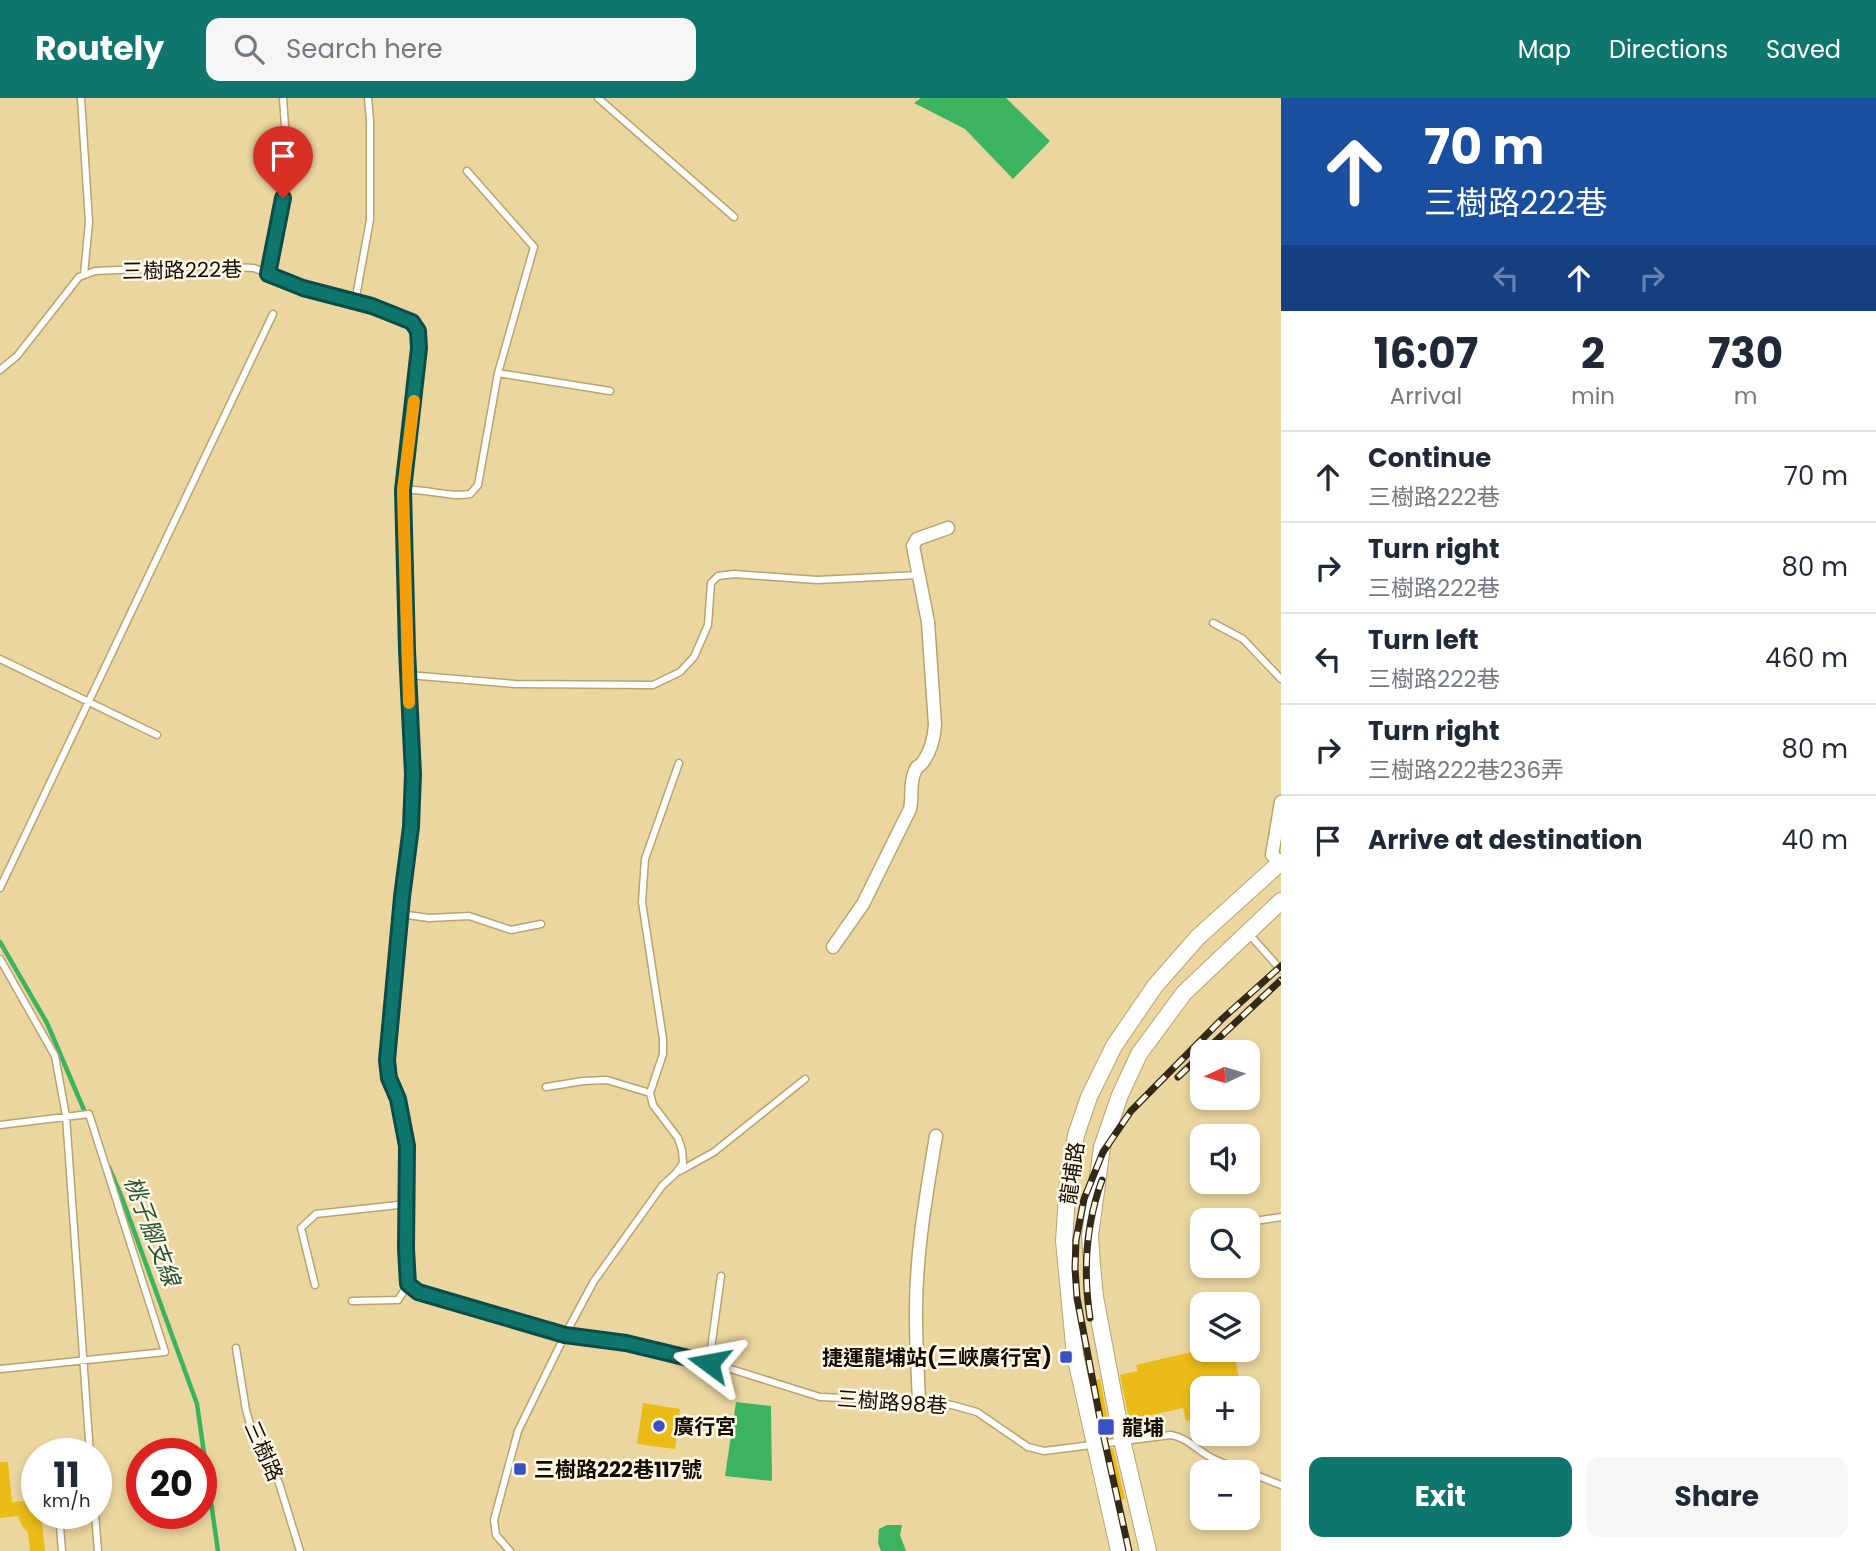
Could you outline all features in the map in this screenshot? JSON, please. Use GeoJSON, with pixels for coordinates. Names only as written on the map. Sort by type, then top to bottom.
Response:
{"type":"FeatureCollection","features":[{"type":"Feature","properties":{"kind":"street"},"geometry":{"type":"LineString","coordinates":[[833,947],[863,904],[911,810],[911,783],[916,768],[923,762],[933,741],[935,725],[928,622],[913,546],[917,539],[948,528]]}},
{"type":"Feature","properties":{"kind":"street"},"geometry":{"type":"LineString","coordinates":[[1281,802],[1272,855],[1281,862]]}},
{"type":"Feature","properties":{"kind":"street","name":"龍埔路"},"geometry":{"type":"LineString","coordinates":[[1119,1551],[1075,1355],[1065,1241],[1068,1181],[1076,1135],[1089,1097],[1114,1046],[1155,986],[1198,937],[1281,862]]}},
{"type":"Feature","properties":{"kind":"street","name":"龍埔路"},"geometry":{"type":"LineString","coordinates":[[1148,1551],[1122,1440],[1091,1265],[1091,1225],[1102,1147],[1120,1095],[1139,1054],[1184,993],[1281,901]]}},
{"type":"Feature","properties":{"kind":"street"},"geometry":{"type":"LineString","coordinates":[[919,1401],[916,1318],[918,1269],[923,1216],[936,1136]]}},
{"type":"Feature","properties":{"kind":"lane"},"geometry":{"type":"LineString","coordinates":[[0,370],[17,356],[84,274],[89,222],[81,98]]}},
{"type":"Feature","properties":{"kind":"lane"},"geometry":{"type":"LineString","coordinates":[[268,274],[283,198],[286,141],[283,98]]}},
{"type":"Feature","properties":{"kind":"lane"},"geometry":{"type":"LineString","coordinates":[[355,302],[370,220],[368,98]]}},
{"type":"Feature","properties":{"kind":"lane"},"geometry":{"type":"LineString","coordinates":[[598,98],[734,217]]}},
{"type":"Feature","properties":{"kind":"lane"},"geometry":{"type":"LineString","coordinates":[[403,490],[417,488],[462,496],[470,495],[478,485],[498,373],[534,247],[467,171]]}},
{"type":"Feature","properties":{"kind":"lane","name":"三樹路222巷"},"geometry":{"type":"LineString","coordinates":[[84,274],[95,271],[211,266],[254,268],[303,288],[372,306],[412,322],[418,331],[419,348],[403,490],[413,774],[411,827],[387,1060],[389,1078],[398,1099],[407,1146],[408,1284]]}},
{"type":"Feature","properties":{"kind":"lane"},"geometry":{"type":"LineString","coordinates":[[0,888],[273,314]]}},
{"type":"Feature","properties":{"kind":"lane"},"geometry":{"type":"LineString","coordinates":[[498,373],[610,391]]}},
{"type":"Feature","properties":{"kind":"lane"},"geometry":{"type":"LineString","coordinates":[[408,675],[514,684],[653,685],[681,672],[694,657],[708,625],[710,583],[718,576],[734,574],[817,580],[919,575]]}},
{"type":"Feature","properties":{"kind":"lane"},"geometry":{"type":"LineString","coordinates":[[1213,623],[1243,639],[1281,679]]}},
{"type":"Feature","properties":{"kind":"lane"},"geometry":{"type":"LineString","coordinates":[[0,659],[157,735]]}},
{"type":"Feature","properties":{"kind":"lane"},"geometry":{"type":"LineString","coordinates":[[676,1173],[682,1163],[682,1150],[678,1139],[653,1105],[650,1093],[663,1054],[663,1039],[642,902],[645,859],[678,763]]}},
{"type":"Feature","properties":{"kind":"lane"},"geometry":{"type":"LineString","coordinates":[[400,914],[429,918],[469,916],[510,930],[541,924]]}},
{"type":"Feature","properties":{"kind":"lane"},"geometry":{"type":"LineString","coordinates":[[1247,933],[1281,970]]}},
{"type":"Feature","properties":{"kind":"lane"},"geometry":{"type":"LineString","coordinates":[[0,959],[55,1056],[66,1116],[89,1438]]}},
{"type":"Feature","properties":{"kind":"lane"},"geometry":{"type":"LineString","coordinates":[[510,1551],[496,1535],[494,1520],[519,1431],[594,1281],[662,1186],[676,1173],[714,1152],[805,1079]]}},
{"type":"Feature","properties":{"kind":"lane"},"geometry":{"type":"LineString","coordinates":[[546,1087],[607,1080],[650,1093]]}},
{"type":"Feature","properties":{"kind":"lane"},"geometry":{"type":"LineString","coordinates":[[0,1125],[89,1114],[165,1352],[0,1369]]}},
{"type":"Feature","properties":{"kind":"lane"},"geometry":{"type":"LineString","coordinates":[[315,1285],[302,1228],[316,1214],[407,1204]]}},
{"type":"Feature","properties":{"kind":"lane"},"geometry":{"type":"LineString","coordinates":[[1260,1220],[1281,1217]]}},
{"type":"Feature","properties":{"kind":"lane"},"geometry":{"type":"LineString","coordinates":[[709,1363],[721,1276]]}},
{"type":"Feature","properties":{"kind":"lane"},"geometry":{"type":"LineString","coordinates":[[352,1301],[398,1300],[408,1284],[418,1292],[565,1335]]}},
{"type":"Feature","properties":{"kind":"lane","name":"三樹路98巷"},"geometry":{"type":"LineString","coordinates":[[565,1335],[626,1343],[709,1363],[820,1397],[952,1405],[977,1412],[1028,1447],[1044,1451],[1171,1435],[1178,1436],[1216,1460]]}},
{"type":"Feature","properties":{"kind":"lane","name":"三樹路"},"geometry":{"type":"LineString","coordinates":[[236,1348],[249,1419],[279,1483],[300,1551]]}},
{"type":"Feature","properties":{"kind":"lane","name":"三樹路98巷"},"geometry":{"type":"LineString","coordinates":[[1260,1477],[1281,1485]]}},
{"type":"Feature","properties":{"kind":"lane"},"geometry":{"type":"LineString","coordinates":[[61,1529],[62,1551]]}},
{"type":"Feature","properties":{"kind":"lane"},"geometry":{"type":"LineString","coordinates":[[96,1529],[98,1551]]}},
{"type":"Feature","properties":{"kind":"shaded area"},"geometry":{"type":"Polygon","coordinates":[[[921,98],[1006,98],[1050,141],[1013,179],[965,129],[914,103],[921,98]]]}},
{"type":"Feature","properties":{"kind":"shaded area"},"geometry":{"type":"Polygon","coordinates":[[[736,1402],[771,1406],[772,1481],[725,1476],[736,1402]]]}},
{"type":"Feature","properties":{"kind":"shaded area"},"geometry":{"type":"Polygon","coordinates":[[[887,1525],[902,1525],[900,1535],[906,1551],[881,1551],[878,1543],[879,1529],[887,1525]]]}},
{"type":"Feature","properties":{"kind":"building"},"geometry":{"type":"Polygon","coordinates":[[[1190,1352],[1190,1362],[1236,1362],[1239,1376],[1190,1376],[1190,1420],[1186,1421],[1183,1408],[1130,1420],[1132,1434],[1120,1375],[1138,1371],[1136,1365],[1190,1352]]]}},
{"type":"Feature","properties":{"kind":"building"},"geometry":{"type":"Polygon","coordinates":[[[1100,1379],[1111,1437],[1104,1438],[1092,1381],[1100,1379]]]}},
{"type":"Feature","properties":{"kind":"building","name":"廣行宮"},"geometry":{"type":"Polygon","coordinates":[[[643,1403],[680,1409],[675,1449],[637,1444],[643,1403]]]}},
{"type":"Feature","properties":{"kind":"building"},"geometry":{"type":"Polygon","coordinates":[[[1113,1448],[1125,1499],[1118,1500],[1107,1449],[1113,1448]]]}},
{"type":"Feature","properties":{"kind":"building"},"geometry":{"type":"Polygon","coordinates":[[[0,1462],[8,1462],[12,1502],[21,1501],[21,1524],[18,1516],[0,1518],[0,1462]]]}},
{"type":"Feature","properties":{"kind":"building"},"geometry":{"type":"Polygon","coordinates":[[[25,1529],[43,1529],[45,1551],[30,1551],[28,1533],[25,1529]]]}},
{"type":"Feature","properties":{"kind":"waterway","name":"桃子腳支線"},"geometry":{"type":"LineString","coordinates":[[0,942],[47,1023],[87,1117]]}},
{"type":"Feature","properties":{"kind":"waterway","name":"桃子腳支線"},"geometry":{"type":"LineString","coordinates":[[109,1167],[197,1404],[218,1551]]}},
{"type":"Feature","properties":{"kind":"railway"},"geometry":{"type":"LineString","coordinates":[[1129,1551],[1077,1298],[1076,1240],[1084,1199],[1103,1152],[1131,1111],[1222,1019],[1281,966]]}},
{"type":"Feature","properties":{"kind":"railway"},"geometry":{"type":"LineString","coordinates":[[1217,1040],[1281,980]]}},
{"type":"Feature","properties":{"kind":"railway"},"geometry":{"type":"LineString","coordinates":[[1178,1077],[1190,1066]]}},
{"type":"Feature","properties":{"kind":"railway"},"geometry":{"type":"LineString","coordinates":[[1090,1318],[1087,1248],[1092,1214],[1102,1180]]}},
{"type":"Feature","properties":{"kind":"slow traffic"},"geometry":{"type":"LineString","coordinates":[[409,703],[403,490],[414,401]]}},
{"type":"Feature","properties":{"kind":"place","name":"捷運龍埔站(三峽廣行宮)"},"geometry":{"type":"Point","coordinates":[1066,1357]}},
{"type":"Feature","properties":{"kind":"place","name":"廣行宮"},"geometry":{"type":"Point","coordinates":[659,1426]}},
{"type":"Feature","properties":{"kind":"place","name":"龍埔"},"geometry":{"type":"Point","coordinates":[1106,1427]}},
{"type":"Feature","properties":{"kind":"place","name":"三樹路222巷117號"},"geometry":{"type":"Point","coordinates":[520,1469]}},
{"type":"Feature","properties":{"kind":"route"},"geometry":{"type":"LineString","coordinates":[[283,198],[268,274],[303,288],[372,306],[412,322],[418,331],[419,348],[412,423],[403,490],[413,774],[411,827],[390,1007],[387,1060],[389,1078],[398,1099],[407,1146],[408,1284],[418,1292],[565,1335],[626,1343],[709,1363]]}}]}
